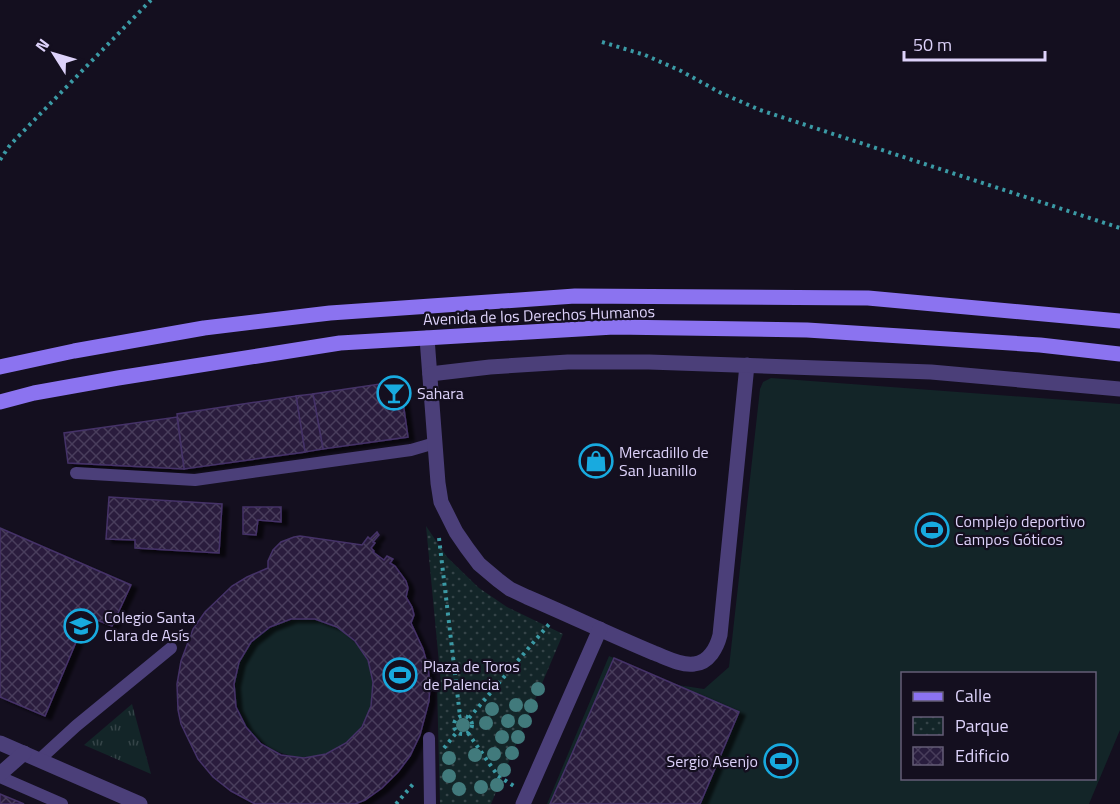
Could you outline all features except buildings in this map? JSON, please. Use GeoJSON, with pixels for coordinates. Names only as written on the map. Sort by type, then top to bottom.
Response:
{"type":"FeatureCollection","features":[{"type":"Feature","properties":{"kind":"main road","name":"Avenida de los Derechos Humanos"},"geometry":{"type":"LineString","coordinates":[[0,367],[74,351],[204,328],[318,314],[575,296],[868,298],[1120,321]]}},
{"type":"Feature","properties":{"kind":"main road","name":"Avenida de los Derechos Humanos"},"geometry":{"type":"LineString","coordinates":[[0,402],[34,393],[118,378],[340,343],[614,327],[807,330],[1040,345],[1120,354]]}},
{"type":"Feature","properties":{"kind":"street"},"geometry":{"type":"LineString","coordinates":[[427,338],[441,502],[456,532],[479,564],[510,589],[633,644],[670,659],[695,664],[705,660],[712,653],[718,644],[720,635],[747,365]]}},
{"type":"Feature","properties":{"kind":"street"},"geometry":{"type":"LineString","coordinates":[[430,374],[568,362],[649,362],[931,372],[1120,389]]}},
{"type":"Feature","properties":{"kind":"street"},"geometry":{"type":"LineString","coordinates":[[525,799],[600,629]]}},
{"type":"Feature","properties":{"kind":"street"},"geometry":{"type":"LineString","coordinates":[[0,743],[140,804]]}},
{"type":"Feature","properties":{"kind":"street"},"geometry":{"type":"LineString","coordinates":[[0,776],[24,753]]}},
{"type":"Feature","properties":{"kind":"lane"},"geometry":{"type":"LineString","coordinates":[[76,473],[195,480],[411,450],[435,443]]}},
{"type":"Feature","properties":{"kind":"lane"},"geometry":{"type":"LineString","coordinates":[[39,760],[76,726],[171,648]]}},
{"type":"Feature","properties":{"kind":"lane"},"geometry":{"type":"LineString","coordinates":[[429,738],[430,804]]}},
{"type":"Feature","properties":{"kind":"lane"},"geometry":{"type":"LineString","coordinates":[[0,776],[62,804]]}},
{"type":"Feature","properties":{"kind":"path"},"geometry":{"type":"LineString","coordinates":[[0,160],[10,145],[151,0]]}},
{"type":"Feature","properties":{"kind":"path"},"geometry":{"type":"LineString","coordinates":[[602,42],[645,55],[760,111],[1120,228]]}},
{"type":"Feature","properties":{"kind":"path"},"geometry":{"type":"LineString","coordinates":[[438,533],[460,716]]}},
{"type":"Feature","properties":{"kind":"path"},"geometry":{"type":"LineString","coordinates":[[469,718],[561,611]]}},
{"type":"Feature","properties":{"kind":"path"},"geometry":{"type":"LineString","coordinates":[[460,716],[469,718],[472,726],[468,733],[460,734],[454,728],[454,723],[460,716]]}},
{"type":"Feature","properties":{"kind":"path"},"geometry":{"type":"LineString","coordinates":[[468,733],[498,776],[525,799]]}},
{"type":"Feature","properties":{"kind":"green space","name":"Complejo deportivo Campos Góticos"},"geometry":{"type":"Polygon","coordinates":[[[771,378],[1120,404],[1120,730],[1089,804],[547,804],[609,656],[678,685],[704,689],[729,667],[760,389],[763,382],[771,378]]]}},
{"type":"Feature","properties":{"kind":"green space"},"geometry":{"type":"Polygon","coordinates":[[[426,526],[447,557],[479,588],[507,607],[563,634],[491,804],[440,804],[437,685],[441,684],[426,526]]]}},
{"type":"Feature","properties":{"kind":"green space"},"geometry":{"type":"Polygon","coordinates":[[[304,619],[330,624],[353,639],[368,662],[373,688],[368,714],[353,737],[330,752],[304,757],[278,752],[255,737],[240,714],[235,688],[240,662],[255,639],[278,624],[304,619]]]}},
{"type":"Feature","properties":{"kind":"green space"},"geometry":{"type":"Polygon","coordinates":[[[132,704],[151,774],[84,745],[132,704]]]}},
{"type":"Feature","properties":{"kind":"place","name":"Sahara"},"geometry":{"type":"Point","coordinates":[394,393]}},
{"type":"Feature","properties":{"kind":"place","name":"Mercadillo de San Juanillo"},"geometry":{"type":"Point","coordinates":[596,461]}},
{"type":"Feature","properties":{"kind":"place","name":"Complejo deportivo Campos Góticos"},"geometry":{"type":"Point","coordinates":[932,530]}},
{"type":"Feature","properties":{"kind":"place","name":"Colegio Santa Clara de Asís"},"geometry":{"type":"Point","coordinates":[81,626]}},
{"type":"Feature","properties":{"kind":"place","name":"Plaza de Toros de Palencia"},"geometry":{"type":"Point","coordinates":[400,675]}},
{"type":"Feature","properties":{"kind":"place","name":"Sergio Asenjo"},"geometry":{"type":"Point","coordinates":[781,761]}}]}
